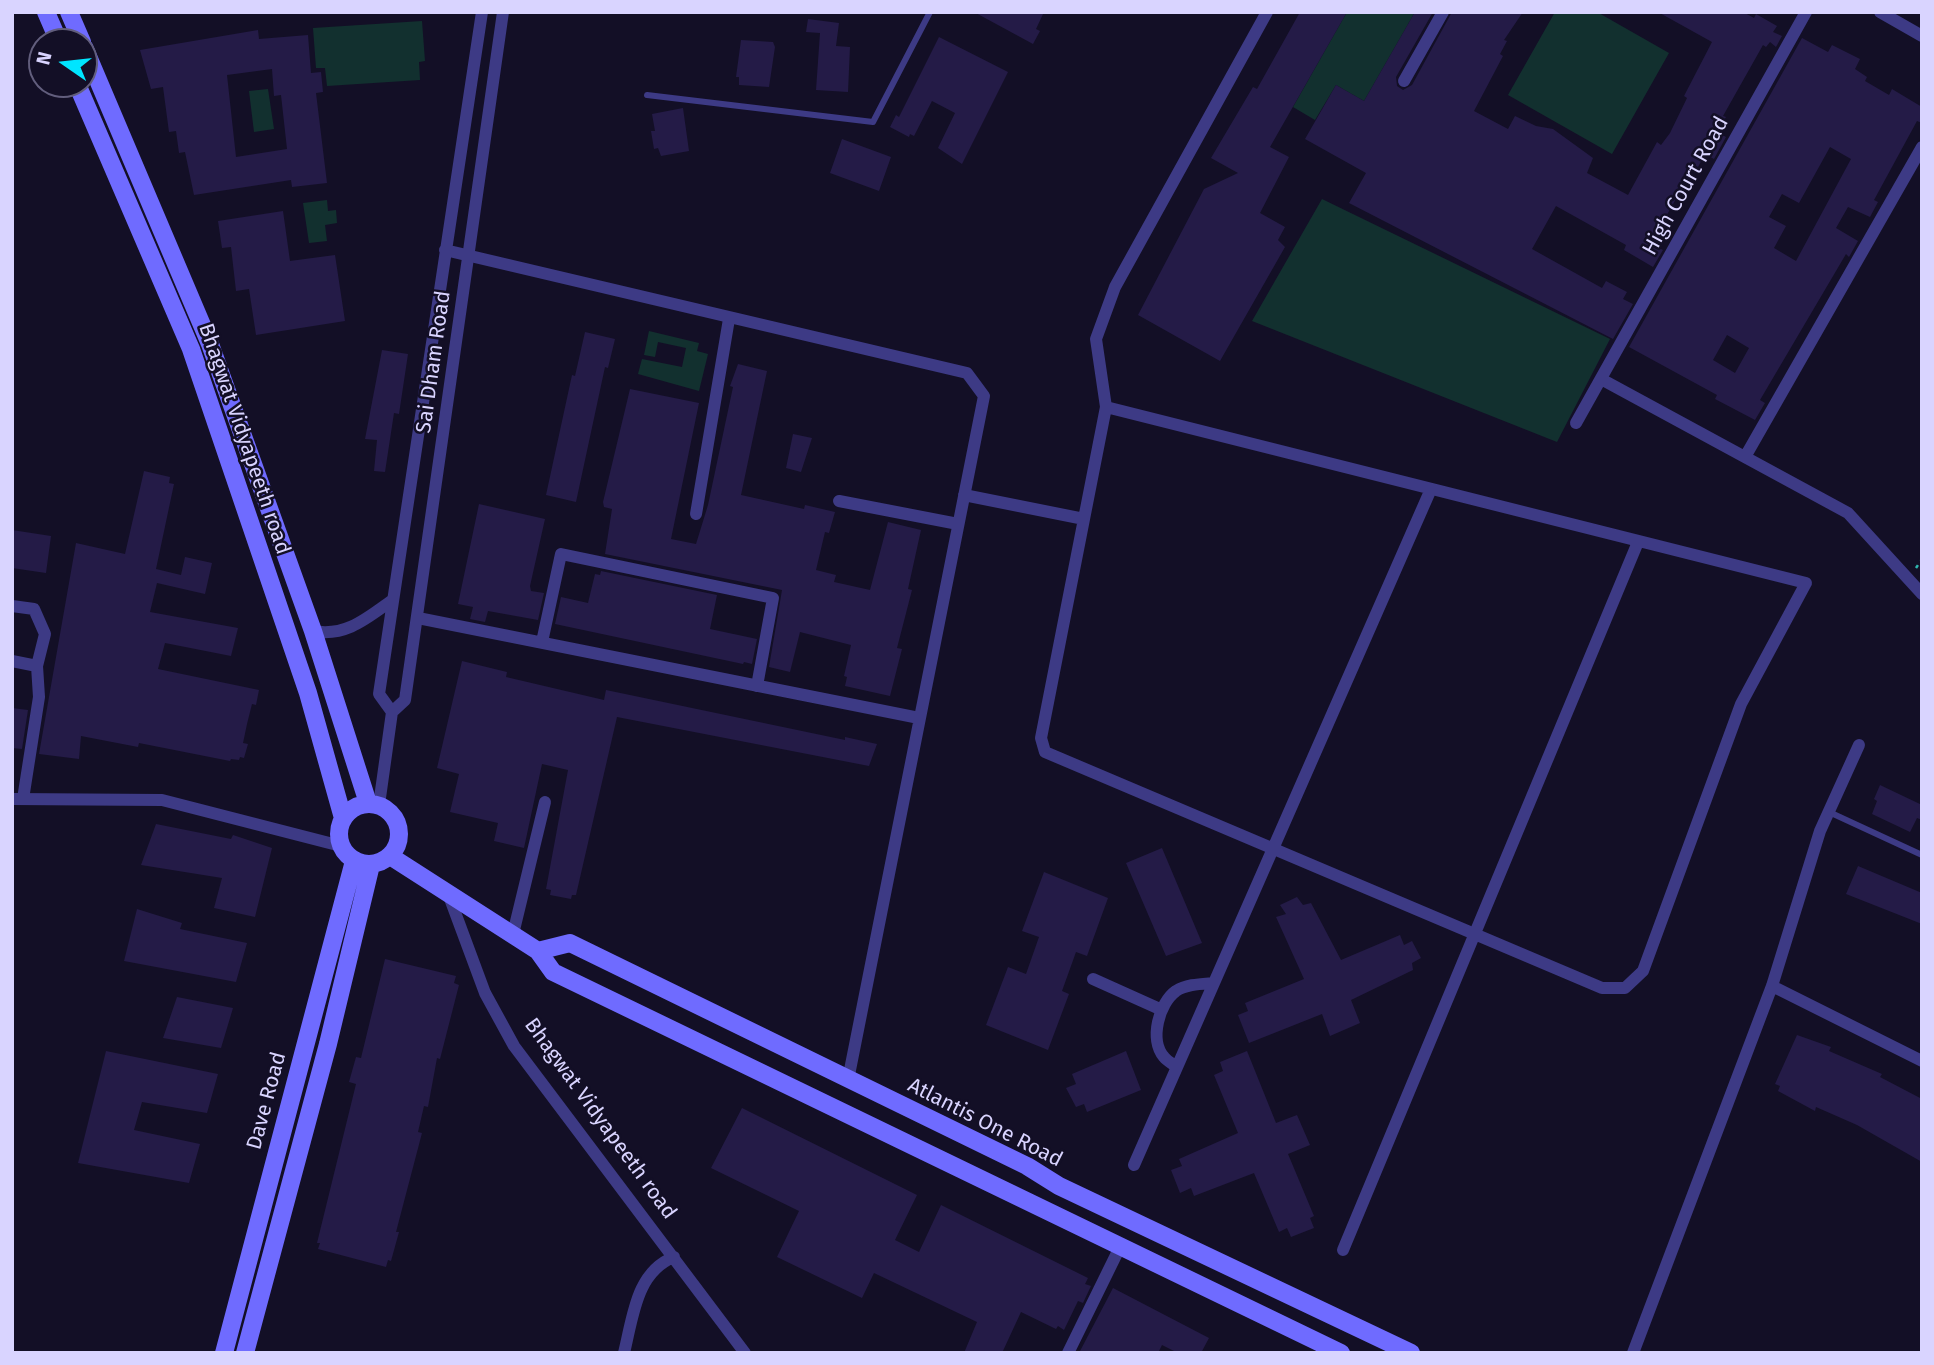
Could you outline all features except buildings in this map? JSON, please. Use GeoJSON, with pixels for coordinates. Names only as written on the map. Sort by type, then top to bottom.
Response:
{"type":"FeatureCollection","features":[{"type":"Feature","properties":{"kind":"street","name":"Sai Dham Road"},"geometry":{"type":"LineString","coordinates":[[392,712],[379,694],[482,12]]}},
{"type":"Feature","properties":{"kind":"street","name":"Sai Dham Road"},"geometry":{"type":"LineString","coordinates":[[373,804],[392,712],[405,700],[503,12]]}},
{"type":"Feature","properties":{"kind":"street"},"geometry":{"type":"LineString","coordinates":[[1106,407],[1807,583],[1741,704],[1643,971],[1625,988],[1602,988],[1045,752],[1041,737],[1106,407],[1096,339],[1115,287],[1267,12]]}},
{"type":"Feature","properties":{"kind":"street"},"geometry":{"type":"LineString","coordinates":[[1404,81],[1443,12]]}},
{"type":"Feature","properties":{"kind":"street","name":"High Court Road"},"geometry":{"type":"LineString","coordinates":[[1576,423],[1806,12]]}},
{"type":"Feature","properties":{"kind":"street"},"geometry":{"type":"LineString","coordinates":[[1880,12],[1922,36]]}},
{"type":"Feature","properties":{"kind":"street"},"geometry":{"type":"LineString","coordinates":[[98,80],[210,344],[373,804]]}},
{"type":"Feature","properties":{"kind":"street","name":"Bhagwat Vidyapeeth road"},"geometry":{"type":"LineString","coordinates":[[83,98],[191,349],[308,693],[343,818]]}},
{"type":"Feature","properties":{"kind":"street"},"geometry":{"type":"LineString","coordinates":[[1745,457],[1922,147]]}},
{"type":"Feature","properties":{"kind":"street"},"geometry":{"type":"LineString","coordinates":[[445,250],[468,258],[729,320],[967,373],[984,396],[848,1080]]}},
{"type":"Feature","properties":{"kind":"street"},"geometry":{"type":"LineString","coordinates":[[696,514],[729,320]]}},
{"type":"Feature","properties":{"kind":"street"},"geometry":{"type":"LineString","coordinates":[[1601,379],[1848,513],[1922,594]]}},
{"type":"Feature","properties":{"kind":"street"},"geometry":{"type":"LineString","coordinates":[[1134,1165],[1431,489]]}},
{"type":"Feature","properties":{"kind":"street"},"geometry":{"type":"LineString","coordinates":[[964,495],[1084,519]]}},
{"type":"Feature","properties":{"kind":"street"},"geometry":{"type":"LineString","coordinates":[[839,501],[958,524]]}},
{"type":"Feature","properties":{"kind":"street"},"geometry":{"type":"LineString","coordinates":[[1343,1250],[1638,542]]}},
{"type":"Feature","properties":{"kind":"street"},"geometry":{"type":"LineString","coordinates":[[542,642],[561,554],[774,598],[757,686]]}},
{"type":"Feature","properties":{"kind":"street"},"geometry":{"type":"LineString","coordinates":[[313,631],[328,634],[352,628],[391,601]]}},
{"type":"Feature","properties":{"kind":"street"},"geometry":{"type":"LineString","coordinates":[[12,606],[34,609],[45,634],[37,666],[39,697],[18,799],[162,800],[341,846],[363,863]]}},
{"type":"Feature","properties":{"kind":"street"},"geometry":{"type":"LineString","coordinates":[[418,618],[919,718]]}},
{"type":"Feature","properties":{"kind":"street"},"geometry":{"type":"LineString","coordinates":[[12,661],[37,666]]}},
{"type":"Feature","properties":{"kind":"street"},"geometry":{"type":"LineString","coordinates":[[1633,1353],[1772,986],[1829,812],[1859,744]]}},
{"type":"Feature","properties":{"kind":"street"},"geometry":{"type":"LineString","coordinates":[[513,934],[545,802]]}},
{"type":"Feature","properties":{"kind":"street"},"geometry":{"type":"LineString","coordinates":[[341,846],[339,837],[343,818],[358,806],[373,804],[395,817],[400,838],[390,856],[363,863]]}},
{"type":"Feature","properties":{"kind":"street"},"geometry":{"type":"LineString","coordinates":[[390,856],[538,951],[554,972],[1341,1353]]}},
{"type":"Feature","properties":{"kind":"street"},"geometry":{"type":"LineString","coordinates":[[245,1353],[328,1044],[363,863]]}},
{"type":"Feature","properties":{"kind":"street","name":"Dave Road"},"geometry":{"type":"LineString","coordinates":[[224,1353],[363,863]]}},
{"type":"Feature","properties":{"kind":"street","name":"Bhagwat Vidyapeeth road"},"geometry":{"type":"LineString","coordinates":[[449,896],[485,993],[514,1046],[745,1353]]}},
{"type":"Feature","properties":{"kind":"street","name":"Atlantis One Road"},"geometry":{"type":"LineString","coordinates":[[538,951],[570,943],[1027,1166],[1059,1186],[1411,1353]]}},
{"type":"Feature","properties":{"kind":"street"},"geometry":{"type":"LineString","coordinates":[[1093,979],[1163,1010]]}},
{"type":"Feature","properties":{"kind":"street"},"geometry":{"type":"LineString","coordinates":[[1177,1068],[1162,1055],[1158,1018],[1177,990],[1214,983]]}},
{"type":"Feature","properties":{"kind":"street"},"geometry":{"type":"LineString","coordinates":[[1772,986],[1922,1061]]}},
{"type":"Feature","properties":{"kind":"street"},"geometry":{"type":"LineString","coordinates":[[1068,1353],[1121,1245]]}},
{"type":"Feature","properties":{"kind":"street"},"geometry":{"type":"LineString","coordinates":[[624,1353],[644,1282],[658,1264],[674,1257]]}},
{"type":"Feature","properties":{"kind":"lane"},"geometry":{"type":"LineString","coordinates":[[647,95],[873,122],[930,12]]}},
{"type":"Feature","properties":{"kind":"lane"},"geometry":{"type":"LineString","coordinates":[[1829,812],[1922,855]]}},
{"type":"Feature","properties":{"kind":"path"},"geometry":{"type":"LineString","coordinates":[[1916,568],[1922,559]]}},
{"type":"Feature","properties":{"kind":"green space"},"geometry":{"type":"Polygon","coordinates":[[[1347,12],[1415,12],[1364,101],[1336,85],[1315,120],[1293,107],[1347,12]]]}},
{"type":"Feature","properties":{"kind":"green space"},"geometry":{"type":"Polygon","coordinates":[[[1555,12],[1597,12],[1669,53],[1612,154],[1508,95],[1555,12]]]}},
{"type":"Feature","properties":{"kind":"green space"},"geometry":{"type":"Polygon","coordinates":[[[422,21],[425,61],[419,62],[420,80],[327,86],[325,68],[316,68],[313,28],[422,21]]]}},
{"type":"Feature","properties":{"kind":"green space"},"geometry":{"type":"Polygon","coordinates":[[[268,89],[274,129],[254,132],[249,91],[268,89]]]}},
{"type":"Feature","properties":{"kind":"green space"},"geometry":{"type":"Polygon","coordinates":[[[1322,199],[1610,339],[1557,442],[1252,321],[1322,199]]]}},
{"type":"Feature","properties":{"kind":"green space"},"geometry":{"type":"Polygon","coordinates":[[[327,200],[328,211],[336,210],[337,223],[325,225],[327,241],[309,243],[303,203],[327,200]]]}},
{"type":"Feature","properties":{"kind":"green space"},"geometry":{"type":"Polygon","coordinates":[[[649,331],[699,343],[697,351],[708,354],[699,391],[638,374],[642,359],[682,367],[686,348],[658,342],[655,357],[644,355],[649,331]]]}}]}
